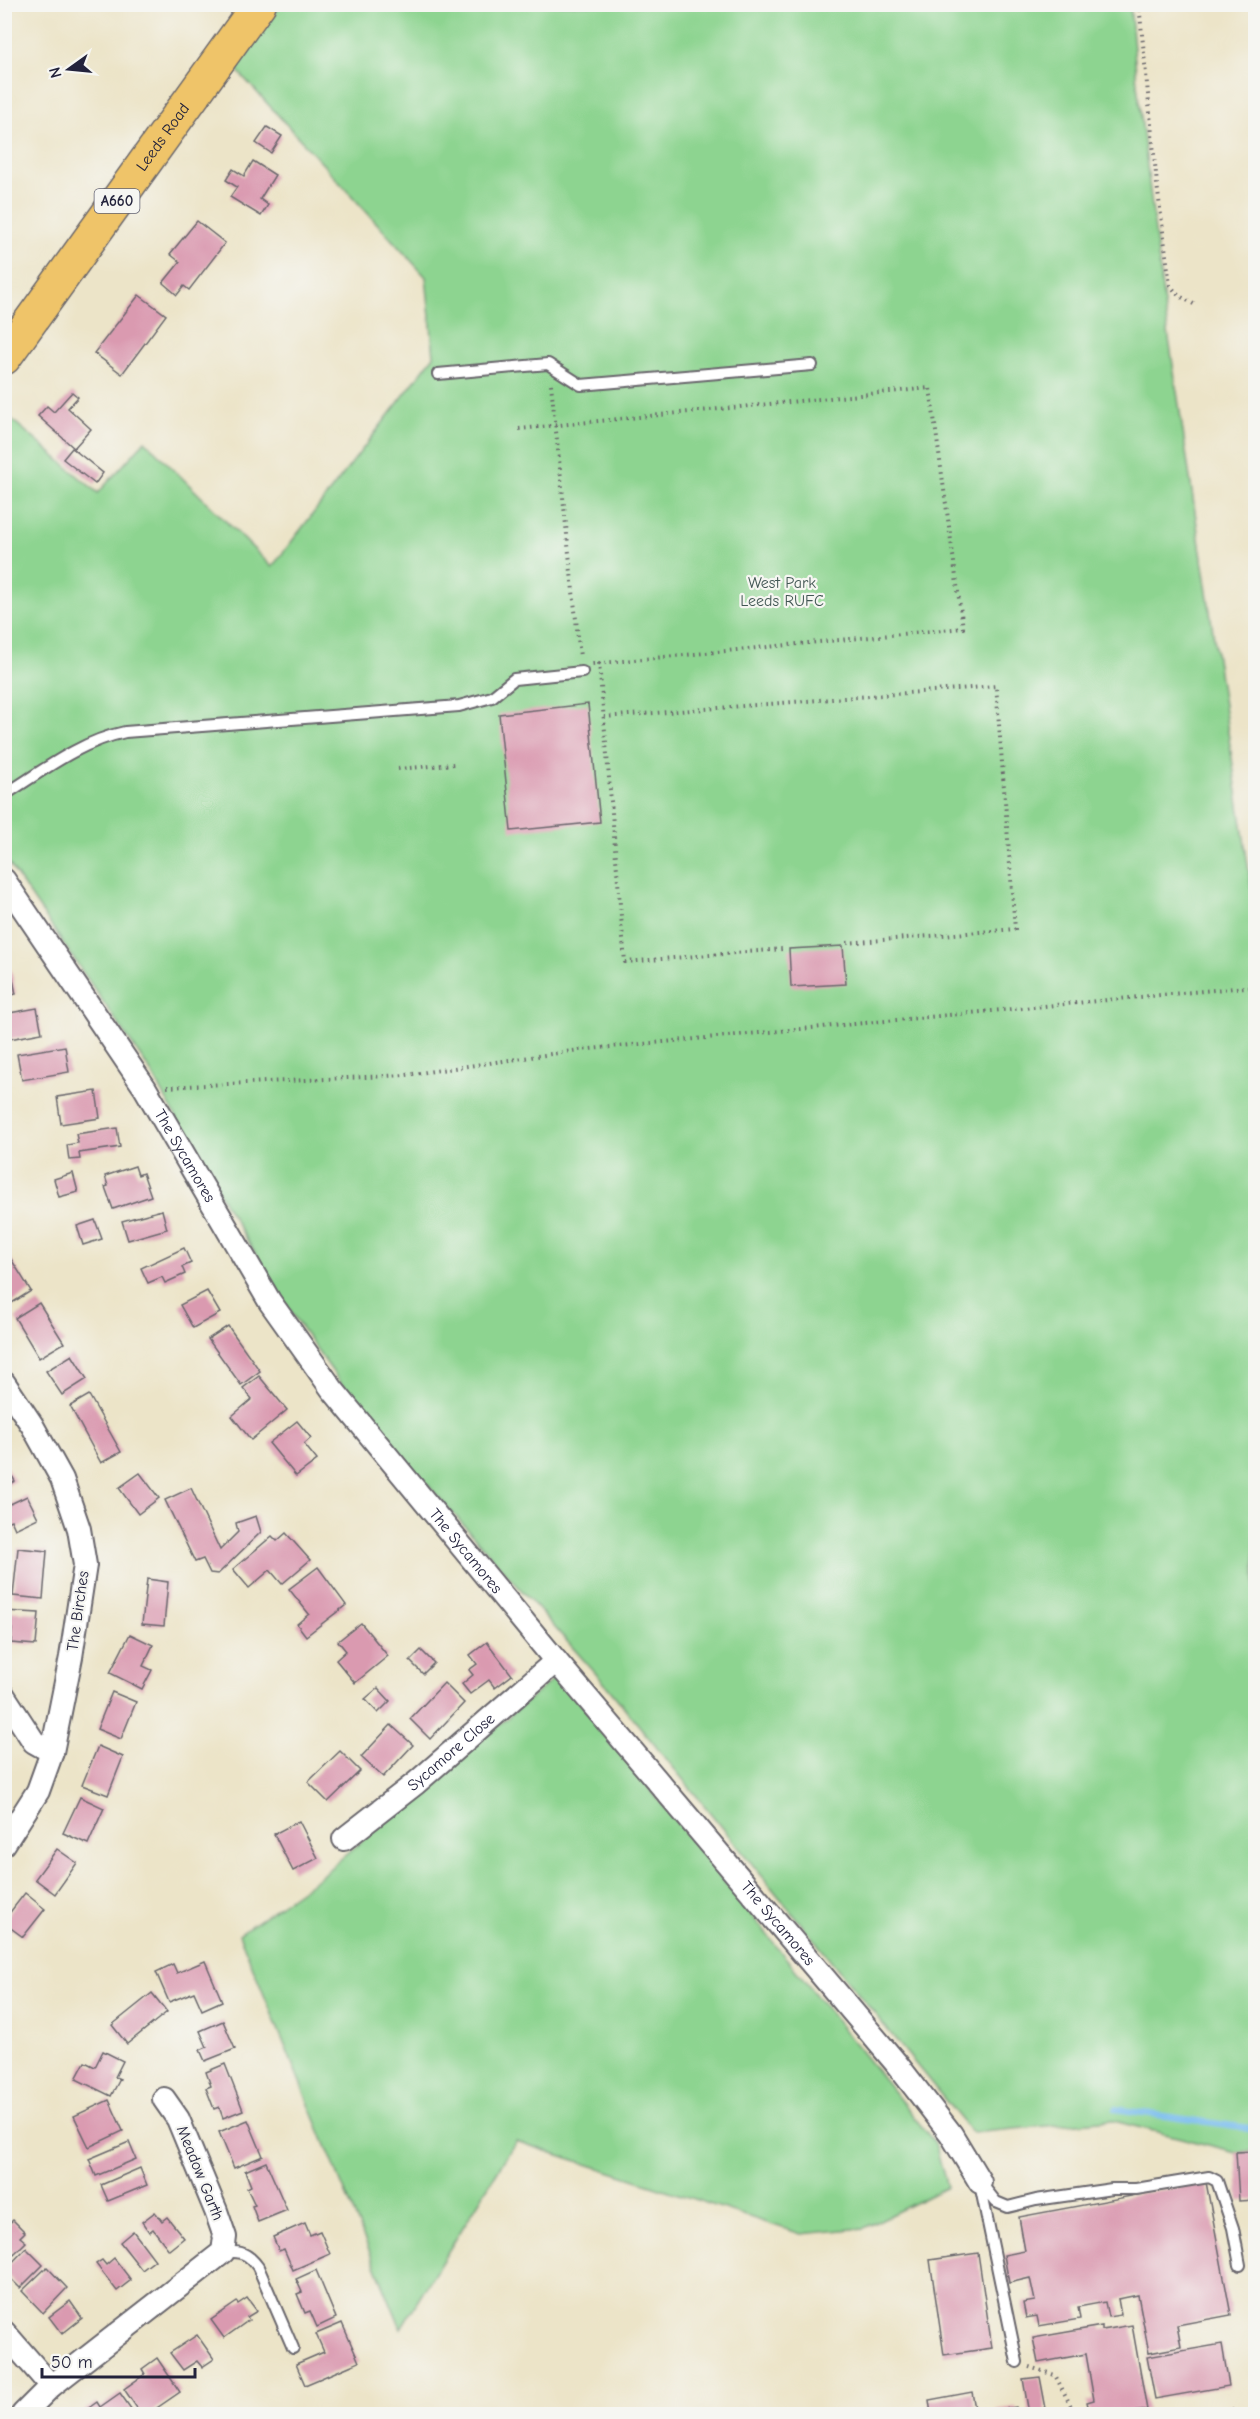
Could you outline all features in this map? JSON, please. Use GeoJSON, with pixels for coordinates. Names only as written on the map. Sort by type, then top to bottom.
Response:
{"type":"FeatureCollection","features":[{"type":"Feature","properties":{"kind":"highway","name":"Leeds Road"},"geometry":{"type":"LineString","coordinates":[[4,358],[259,4]]}},
{"type":"Feature","properties":{"kind":"street","name":"The Sycamores"},"geometry":{"type":"LineString","coordinates":[[4,880],[145,1088],[270,1302],[332,1389],[556,1661],[896,2063],[951,2134],[980,2182]]}},
{"type":"Feature","properties":{"kind":"street","name":"The Birches"},"geometry":{"type":"LineString","coordinates":[[4,1383],[32,1425],[62,1479],[79,1529],[85,1565],[75,1636],[51,1752],[38,1791],[4,1844]]}},
{"type":"Feature","properties":{"kind":"street","name":"Sycamore Close"},"geometry":{"type":"LineString","coordinates":[[344,1839],[416,1783],[556,1661]]}},
{"type":"Feature","properties":{"kind":"street"},"geometry":{"type":"LineString","coordinates":[[4,1696],[34,1742],[51,1752]]}},
{"type":"Feature","properties":{"kind":"street","name":"Meadow Garth"},"geometry":{"type":"LineString","coordinates":[[164,2099],[178,2119],[216,2211],[225,2237],[224,2252]]}},
{"type":"Feature","properties":{"kind":"street"},"geometry":{"type":"LineString","coordinates":[[23,2415],[51,2386],[224,2252]]}},
{"type":"Feature","properties":{"kind":"street"},"geometry":{"type":"LineString","coordinates":[[4,2332],[51,2386]]}},
{"type":"Feature","properties":{"kind":"lane"},"geometry":{"type":"LineString","coordinates":[[438,374],[548,364],[580,385],[812,365]]}},
{"type":"Feature","properties":{"kind":"lane"},"geometry":{"type":"LineString","coordinates":[[4,795],[76,750],[101,738],[125,732],[459,706],[492,697],[514,679],[581,668]]}},
{"type":"Feature","properties":{"kind":"lane"},"geometry":{"type":"LineString","coordinates":[[980,2182],[996,2202],[1008,2207],[1036,2200],[1112,2189],[1136,2189],[1209,2177],[1217,2181],[1233,2228],[1240,2265]]}},
{"type":"Feature","properties":{"kind":"lane"},"geometry":{"type":"LineString","coordinates":[[980,2182],[1017,2362]]}},
{"type":"Feature","properties":{"kind":"lane"},"geometry":{"type":"LineString","coordinates":[[224,2252],[240,2251],[251,2256],[293,2348]]}},
{"type":"Feature","properties":{"kind":"path"},"geometry":{"type":"LineString","coordinates":[[1139,4],[1170,285],[1178,296],[1197,306]]}},
{"type":"Feature","properties":{"kind":"path"},"geometry":{"type":"LineString","coordinates":[[519,429],[555,424],[930,388],[963,628],[599,663],[581,668],[555,424],[548,364]]}},
{"type":"Feature","properties":{"kind":"path"},"geometry":{"type":"LineString","coordinates":[[599,663],[626,962],[783,949]]}},
{"type":"Feature","properties":{"kind":"path"},"geometry":{"type":"LineString","coordinates":[[604,717],[996,686],[1016,929],[846,943]]}},
{"type":"Feature","properties":{"kind":"path"},"geometry":{"type":"LineString","coordinates":[[398,769],[454,764]]}},
{"type":"Feature","properties":{"kind":"path"},"geometry":{"type":"LineString","coordinates":[[145,1088],[406,1075],[579,1050],[1256,986]]}},
{"type":"Feature","properties":{"kind":"path"},"geometry":{"type":"LineString","coordinates":[[1017,2362],[1055,2375],[1075,2415]]}},
{"type":"Feature","properties":{"kind":"path"},"geometry":{"type":"LineString","coordinates":[[1208,2415],[1234,2410],[1234,2415]]}},
{"type":"Feature","properties":{"kind":"green space","name":"West Park Leeds RUFC"},"geometry":{"type":"Polygon","coordinates":[[[281,5],[1130,5],[1137,84],[1164,305],[1255,912],[1255,2151],[1236,2152],[1110,2120],[972,2133],[605,1684],[355,1403],[298,1323],[228,1209],[151,1072],[5,858],[4,413],[98,493],[145,441],[272,567],[434,356],[426,277],[233,66],[281,5]]]}},
{"type":"Feature","properties":{"kind":"green space"},"geometry":{"type":"Polygon","coordinates":[[[558,1675],[935,2143],[947,2187],[864,2228],[801,2234],[516,2141],[401,2328],[239,1934],[316,1880],[558,1675]]]}},
{"type":"Feature","properties":{"kind":"building"},"geometry":{"type":"Polygon","coordinates":[[[267,127],[282,136],[271,153],[256,143],[267,127]]]}},
{"type":"Feature","properties":{"kind":"building"},"geometry":{"type":"Polygon","coordinates":[[[253,161],[275,175],[260,199],[268,205],[261,216],[230,197],[237,187],[226,180],[233,169],[244,176],[253,161]]]}},
{"type":"Feature","properties":{"kind":"building"},"geometry":{"type":"Polygon","coordinates":[[[197,221],[225,243],[189,290],[184,286],[177,295],[163,283],[180,262],[170,254],[197,221]]]}},
{"type":"Feature","properties":{"kind":"building"},"geometry":{"type":"Polygon","coordinates":[[[139,295],[166,315],[122,374],[94,353],[139,295]]]}},
{"type":"Feature","properties":{"kind":"building"},"geometry":{"type":"Polygon","coordinates":[[[72,392],[78,397],[68,408],[91,429],[74,448],[38,416],[47,406],[54,412],[72,392]]]}},
{"type":"Feature","properties":{"kind":"building"},"geometry":{"type":"Polygon","coordinates":[[[72,448],[103,473],[95,484],[63,459],[72,448]]]}},
{"type":"Feature","properties":{"kind":"building"},"geometry":{"type":"Polygon","coordinates":[[[588,704],[600,822],[511,831],[499,714],[588,704]]]}},
{"type":"Feature","properties":{"kind":"building"},"geometry":{"type":"Polygon","coordinates":[[[843,946],[846,984],[791,987],[789,949],[843,946]]]}},
{"type":"Feature","properties":{"kind":"building"},"geometry":{"type":"Polygon","coordinates":[[[11,970],[16,994],[4,997],[4,971],[11,970]]]}},
{"type":"Feature","properties":{"kind":"building"},"geometry":{"type":"Polygon","coordinates":[[[37,1008],[42,1033],[4,1040],[4,1014],[37,1008]]]}},
{"type":"Feature","properties":{"kind":"building"},"geometry":{"type":"Polygon","coordinates":[[[65,1046],[69,1072],[22,1080],[17,1054],[65,1046]]]}},
{"type":"Feature","properties":{"kind":"building"},"geometry":{"type":"Polygon","coordinates":[[[96,1091],[100,1118],[61,1124],[57,1097],[96,1091]]]}},
{"type":"Feature","properties":{"kind":"building"},"geometry":{"type":"Polygon","coordinates":[[[117,1128],[120,1147],[79,1153],[80,1159],[69,1160],[67,1145],[78,1143],[76,1134],[117,1128]]]}},
{"type":"Feature","properties":{"kind":"building"},"geometry":{"type":"Polygon","coordinates":[[[135,1166],[138,1175],[143,1173],[151,1196],[113,1209],[105,1187],[108,1186],[105,1176],[135,1166]]]}},
{"type":"Feature","properties":{"kind":"building"},"geometry":{"type":"Polygon","coordinates":[[[73,1173],[78,1192],[59,1197],[54,1179],[73,1173]]]}},
{"type":"Feature","properties":{"kind":"building"},"geometry":{"type":"Polygon","coordinates":[[[162,1210],[167,1229],[128,1240],[122,1221],[162,1210]]]}},
{"type":"Feature","properties":{"kind":"building"},"geometry":{"type":"Polygon","coordinates":[[[95,1220],[102,1239],[83,1245],[77,1226],[95,1220]]]}},
{"type":"Feature","properties":{"kind":"building"},"geometry":{"type":"Polygon","coordinates":[[[184,1248],[191,1263],[182,1267],[185,1274],[165,1283],[162,1277],[148,1283],[141,1268],[184,1248]]]}},
{"type":"Feature","properties":{"kind":"building"},"geometry":{"type":"Polygon","coordinates":[[[6,1251],[31,1291],[7,1306],[4,1302],[6,1251]]]}},
{"type":"Feature","properties":{"kind":"building"},"geometry":{"type":"Polygon","coordinates":[[[207,1291],[220,1313],[193,1328],[180,1305],[207,1291]]]}},
{"type":"Feature","properties":{"kind":"building"},"geometry":{"type":"Polygon","coordinates":[[[39,1303],[64,1343],[39,1358],[15,1318],[39,1303]]]}},
{"type":"Feature","properties":{"kind":"building"},"geometry":{"type":"Polygon","coordinates":[[[228,1326],[260,1371],[241,1385],[208,1339],[228,1326]]]}},
{"type":"Feature","properties":{"kind":"building"},"geometry":{"type":"Polygon","coordinates":[[[72,1355],[87,1379],[62,1395],[46,1371],[72,1355]]]}},
{"type":"Feature","properties":{"kind":"building"},"geometry":{"type":"Polygon","coordinates":[[[259,1376],[287,1410],[251,1440],[232,1416],[252,1399],[243,1388],[259,1376]]]}},
{"type":"Feature","properties":{"kind":"building"},"geometry":{"type":"Polygon","coordinates":[[[89,1395],[121,1452],[101,1463],[70,1406],[89,1395]]]}},
{"type":"Feature","properties":{"kind":"building"},"geometry":{"type":"Polygon","coordinates":[[[297,1421],[311,1438],[304,1444],[317,1460],[296,1476],[269,1443],[297,1421]]]}},
{"type":"Feature","properties":{"kind":"building"},"geometry":{"type":"Polygon","coordinates":[[[4,1463],[15,1481],[4,1487],[4,1463]]]}},
{"type":"Feature","properties":{"kind":"building"},"geometry":{"type":"Polygon","coordinates":[[[140,1473],[159,1498],[138,1514],[119,1488],[140,1473]]]}},
{"type":"Feature","properties":{"kind":"building"},"geometry":{"type":"Polygon","coordinates":[[[191,1488],[220,1550],[238,1532],[236,1523],[256,1516],[261,1532],[218,1574],[210,1573],[203,1559],[195,1562],[165,1500],[191,1488]]]}},
{"type":"Feature","properties":{"kind":"building"},"geometry":{"type":"Polygon","coordinates":[[[27,1496],[38,1518],[15,1529],[11,1520],[4,1523],[4,1507],[27,1496]]]}},
{"type":"Feature","properties":{"kind":"building"},"geometry":{"type":"Polygon","coordinates":[[[286,1533],[310,1560],[282,1584],[270,1570],[249,1588],[233,1569],[272,1536],[277,1541],[286,1533]]]}},
{"type":"Feature","properties":{"kind":"building"},"geometry":{"type":"Polygon","coordinates":[[[18,1548],[47,1551],[43,1599],[13,1596],[18,1548]]]}},
{"type":"Feature","properties":{"kind":"building"},"geometry":{"type":"Polygon","coordinates":[[[318,1567],[346,1605],[306,1636],[297,1624],[309,1614],[289,1589],[318,1567]]]}},
{"type":"Feature","properties":{"kind":"building"},"geometry":{"type":"Polygon","coordinates":[[[147,1579],[168,1582],[164,1626],[142,1624],[147,1579]]]}},
{"type":"Feature","properties":{"kind":"building"},"geometry":{"type":"Polygon","coordinates":[[[4,1611],[39,1613],[36,1645],[11,1643],[12,1629],[4,1629],[4,1611]]]}},
{"type":"Feature","properties":{"kind":"building"},"geometry":{"type":"Polygon","coordinates":[[[361,1623],[388,1656],[355,1683],[336,1660],[346,1651],[338,1641],[361,1623]]]}},
{"type":"Feature","properties":{"kind":"building"},"geometry":{"type":"Polygon","coordinates":[[[130,1634],[153,1645],[143,1666],[152,1670],[142,1689],[110,1673],[130,1634]]]}},
{"type":"Feature","properties":{"kind":"building"},"geometry":{"type":"Polygon","coordinates":[[[487,1642],[512,1675],[495,1688],[489,1680],[470,1694],[462,1684],[473,1675],[469,1670],[477,1664],[470,1655],[487,1642]]]}},
{"type":"Feature","properties":{"kind":"building"},"geometry":{"type":"Polygon","coordinates":[[[421,1650],[434,1663],[423,1674],[410,1661],[421,1650]]]}},
{"type":"Feature","properties":{"kind":"building"},"geometry":{"type":"Polygon","coordinates":[[[444,1683],[464,1703],[430,1739],[410,1719],[444,1683]]]}},
{"type":"Feature","properties":{"kind":"building"},"geometry":{"type":"Polygon","coordinates":[[[378,1688],[390,1701],[378,1713],[365,1699],[378,1688]]]}},
{"type":"Feature","properties":{"kind":"building"},"geometry":{"type":"Polygon","coordinates":[[[112,1692],[136,1702],[121,1739],[97,1729],[112,1692]]]}},
{"type":"Feature","properties":{"kind":"building"},"geometry":{"type":"Polygon","coordinates":[[[391,1725],[413,1745],[383,1777],[361,1757],[391,1725]]]}},
{"type":"Feature","properties":{"kind":"building"},"geometry":{"type":"Polygon","coordinates":[[[98,1746],[123,1757],[108,1795],[82,1785],[98,1746]]]}},
{"type":"Feature","properties":{"kind":"building"},"geometry":{"type":"Polygon","coordinates":[[[340,1751],[360,1771],[328,1802],[308,1782],[340,1751]]]}},
{"type":"Feature","properties":{"kind":"building"},"geometry":{"type":"Polygon","coordinates":[[[80,1797],[104,1808],[88,1844],[63,1833],[80,1797]]]}},
{"type":"Feature","properties":{"kind":"building"},"geometry":{"type":"Polygon","coordinates":[[[299,1821],[318,1858],[293,1871],[274,1834],[299,1821]]]}},
{"type":"Feature","properties":{"kind":"building"},"geometry":{"type":"Polygon","coordinates":[[[57,1849],[77,1863],[55,1894],[35,1879],[57,1849]]]}},
{"type":"Feature","properties":{"kind":"building"},"geometry":{"type":"Polygon","coordinates":[[[25,1893],[45,1909],[23,1937],[4,1923],[4,1920],[25,1893]]]}},
{"type":"Feature","properties":{"kind":"building"},"geometry":{"type":"Polygon","coordinates":[[[205,1961],[222,2001],[202,2010],[194,1992],[169,2002],[156,1972],[173,1964],[177,1973],[205,1961]]]}},
{"type":"Feature","properties":{"kind":"building"},"geometry":{"type":"Polygon","coordinates":[[[152,1993],[167,2012],[127,2044],[112,2025],[152,1993]]]}},
{"type":"Feature","properties":{"kind":"building"},"geometry":{"type":"Polygon","coordinates":[[[223,2021],[235,2049],[205,2061],[200,2050],[207,2047],[200,2031],[223,2021]]]}},
{"type":"Feature","properties":{"kind":"building"},"geometry":{"type":"Polygon","coordinates":[[[103,2051],[123,2061],[115,2077],[120,2079],[111,2096],[76,2079],[85,2062],[95,2067],[103,2051]]]}},
{"type":"Feature","properties":{"kind":"building"},"geometry":{"type":"Polygon","coordinates":[[[225,2064],[243,2110],[223,2118],[219,2107],[214,2109],[206,2088],[211,2086],[206,2072],[225,2064]]]}},
{"type":"Feature","properties":{"kind":"building"},"geometry":{"type":"Polygon","coordinates":[[[109,2100],[123,2131],[89,2147],[74,2116],[109,2100]]]}},
{"type":"Feature","properties":{"kind":"building"},"geometry":{"type":"Polygon","coordinates":[[[248,2120],[263,2156],[234,2168],[219,2132],[248,2120]]]}},
{"type":"Feature","properties":{"kind":"building"},"geometry":{"type":"Polygon","coordinates":[[[129,2142],[136,2159],[96,2176],[89,2159],[129,2142]]]}},
{"type":"Feature","properties":{"kind":"building"},"geometry":{"type":"Polygon","coordinates":[[[1256,2151],[1256,2200],[1239,2201],[1236,2152],[1256,2151]]]}},
{"type":"Feature","properties":{"kind":"building"},"geometry":{"type":"Polygon","coordinates":[[[266,2162],[287,2210],[258,2222],[252,2206],[255,2205],[247,2188],[251,2186],[245,2171],[266,2162]]]}},
{"type":"Feature","properties":{"kind":"building"},"geometry":{"type":"Polygon","coordinates":[[[140,2168],[147,2185],[108,2201],[101,2185],[140,2168]]]}},
{"type":"Feature","properties":{"kind":"building"},"geometry":{"type":"Polygon","coordinates":[[[1206,2182],[1231,2315],[1177,2325],[1181,2347],[1149,2353],[1138,2295],[1118,2299],[1121,2315],[1108,2317],[1105,2302],[1078,2307],[1080,2319],[1039,2326],[1037,2316],[1026,2318],[1023,2303],[1035,2301],[1030,2278],[1009,2283],[1004,2255],[1025,2251],[1019,2217],[1206,2182]]]}},
{"type":"Feature","properties":{"kind":"building"},"geometry":{"type":"Polygon","coordinates":[[[155,2212],[162,2221],[167,2217],[184,2238],[169,2250],[153,2229],[149,2232],[142,2222],[155,2212]]]}},
{"type":"Feature","properties":{"kind":"building"},"geometry":{"type":"Polygon","coordinates":[[[13,2220],[25,2232],[20,2237],[26,2242],[14,2254],[9,2248],[4,2253],[4,2228],[13,2220]]]}},
{"type":"Feature","properties":{"kind":"building"},"geometry":{"type":"Polygon","coordinates":[[[305,2223],[310,2235],[320,2231],[330,2254],[293,2270],[284,2249],[279,2251],[273,2237],[305,2223]]]}},
{"type":"Feature","properties":{"kind":"building"},"geometry":{"type":"Polygon","coordinates":[[[133,2231],[155,2260],[142,2270],[120,2242],[133,2231]]]}},
{"type":"Feature","properties":{"kind":"building"},"geometry":{"type":"Polygon","coordinates":[[[26,2248],[43,2265],[20,2288],[5,2273],[5,2270],[26,2248]]]}},
{"type":"Feature","properties":{"kind":"building"},"geometry":{"type":"Polygon","coordinates":[[[978,2253],[992,2348],[944,2355],[930,2260],[978,2253]]]}},
{"type":"Feature","properties":{"kind":"building"},"geometry":{"type":"Polygon","coordinates":[[[114,2258],[131,2280],[117,2291],[96,2264],[102,2260],[106,2265],[114,2258]]]}},
{"type":"Feature","properties":{"kind":"building"},"geometry":{"type":"Polygon","coordinates":[[[47,2267],[67,2288],[43,2313],[22,2291],[47,2267]]]}},
{"type":"Feature","properties":{"kind":"building"},"geometry":{"type":"Polygon","coordinates":[[[316,2270],[336,2318],[317,2327],[310,2311],[305,2313],[297,2294],[302,2292],[296,2279],[316,2270]]]}},
{"type":"Feature","properties":{"kind":"building"},"geometry":{"type":"Polygon","coordinates":[[[247,2298],[257,2311],[247,2317],[249,2320],[224,2338],[211,2320],[237,2302],[238,2304],[247,2298]]]}},
{"type":"Feature","properties":{"kind":"building"},"geometry":{"type":"Polygon","coordinates":[[[70,2301],[82,2318],[62,2334],[49,2317],[70,2301]]]}},
{"type":"Feature","properties":{"kind":"building"},"geometry":{"type":"Polygon","coordinates":[[[342,2323],[359,2362],[305,2385],[296,2364],[324,2352],[316,2334],[342,2323]]]}},
{"type":"Feature","properties":{"kind":"building"},"geometry":{"type":"Polygon","coordinates":[[[1132,2325],[1147,2410],[1121,2414],[1090,2414],[1087,2402],[1094,2400],[1086,2354],[1038,2363],[1033,2338],[1102,2326],[1102,2330],[1132,2325]]]}},
{"type":"Feature","properties":{"kind":"building"},"geometry":{"type":"Polygon","coordinates":[[[197,2335],[214,2359],[202,2367],[197,2361],[183,2370],[170,2353],[197,2335]]]}},
{"type":"Feature","properties":{"kind":"building"},"geometry":{"type":"Polygon","coordinates":[[[1222,2344],[1229,2386],[1155,2399],[1147,2357],[1222,2344]]]}},
{"type":"Feature","properties":{"kind":"building"},"geometry":{"type":"Polygon","coordinates":[[[157,2358],[180,2392],[148,2414],[141,2414],[124,2389],[145,2374],[142,2369],[157,2358]]]}},
{"type":"Feature","properties":{"kind":"building"},"geometry":{"type":"Polygon","coordinates":[[[1040,2377],[1047,2414],[1029,2414],[1023,2379],[1040,2377]]]}},
{"type":"Feature","properties":{"kind":"building"},"geometry":{"type":"Polygon","coordinates":[[[972,2392],[976,2414],[931,2414],[929,2400],[972,2392]]]}},
{"type":"Feature","properties":{"kind":"building"},"geometry":{"type":"Polygon","coordinates":[[[120,2393],[134,2413],[85,2414],[83,2412],[97,2402],[100,2407],[120,2393]]]}},
{"type":"Feature","properties":{"kind":"building"},"geometry":{"type":"Polygon","coordinates":[[[1016,2407],[1017,2414],[997,2414],[996,2410],[1016,2407]]]}},
{"type":"Feature","properties":{"kind":"waterway"},"geometry":{"type":"LineString","coordinates":[[1115,2109],[1256,2129]]}}]}
